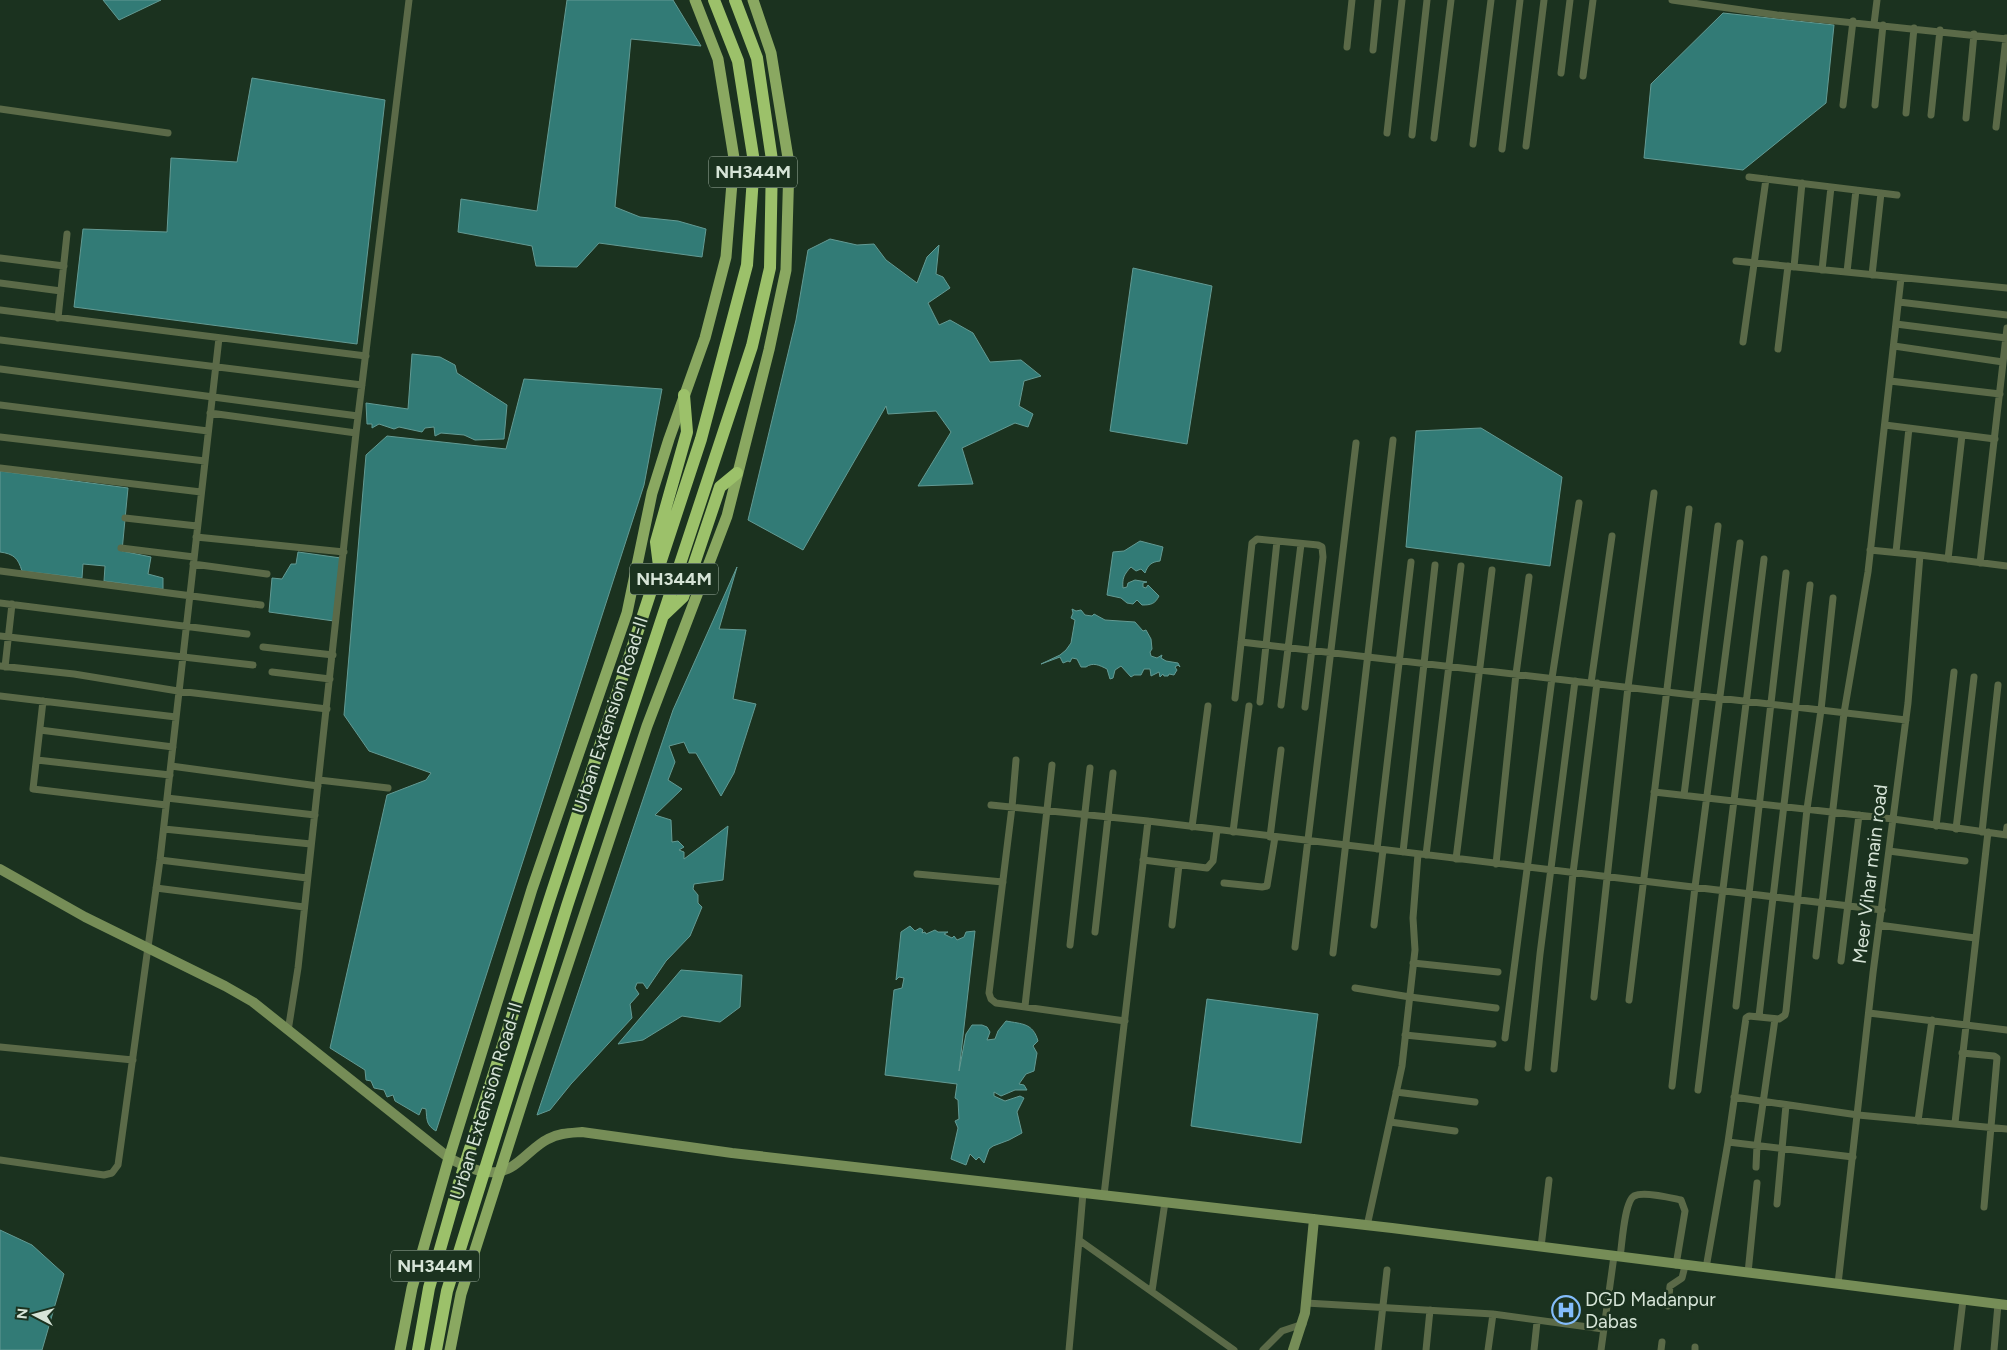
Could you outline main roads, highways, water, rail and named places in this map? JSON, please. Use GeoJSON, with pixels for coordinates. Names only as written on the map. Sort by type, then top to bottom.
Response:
{"type":"FeatureCollection","features":[{"type":"Feature","properties":{"kind":"highway","name":"Urban Extension Road-II"},"geometry":{"type":"LineString","coordinates":[[418,1350],[429,1288],[471,1143],[701,439],[747,265],[754,162],[738,61],[714,0]]}},
{"type":"Feature","properties":{"kind":"highway","name":"Urban Extension Road-II"},"geometry":{"type":"LineString","coordinates":[[436,1350],[447,1291],[478,1188],[567,906],[752,346],[770,268],[772,160],[757,58],[735,0]]}},
{"type":"Feature","properties":{"kind":"highway"},"geometry":{"type":"LineString","coordinates":[[659,571],[656,542],[686,432],[684,395]]}},
{"type":"Feature","properties":{"kind":"highway"},"geometry":{"type":"LineString","coordinates":[[662,616],[683,597],[720,487],[737,474]]}},
{"type":"Feature","properties":{"kind":"main road"},"geometry":{"type":"LineString","coordinates":[[400,1350],[412,1288],[449,1158],[532,889],[628,613],[652,493],[668,438],[705,338],[726,257],[734,158],[718,59],[695,0]]}},
{"type":"Feature","properties":{"kind":"main road"},"geometry":{"type":"LineString","coordinates":[[450,1350],[461,1294],[528,1084],[647,726],[727,516],[769,350],[786,270],[789,164],[771,53],[753,0]]}},
{"type":"Feature","properties":{"kind":"main road"},"geometry":{"type":"LineString","coordinates":[[0,869],[85,917],[225,986],[253,1002],[288,1032],[449,1158],[485,1172],[502,1170],[514,1164],[546,1139],[558,1134],[582,1132],[732,1153],[1314,1219],[2005,1304]]}},
{"type":"Feature","properties":{"kind":"main road"},"geometry":{"type":"LineString","coordinates":[[1294,1350],[1303,1324],[1314,1219]]}},
{"type":"Feature","properties":{"kind":"water"},"geometry":{"type":"Polygon","coordinates":[[[103,0],[161,0],[119,20],[103,0]]]}},
{"type":"Feature","properties":{"kind":"water"},"geometry":{"type":"Polygon","coordinates":[[[567,0],[673,0],[701,46],[631,39],[615,207],[640,217],[678,221],[706,229],[702,257],[599,243],[577,267],[536,266],[532,246],[458,232],[461,199],[537,211],[567,0]]]}},
{"type":"Feature","properties":{"kind":"water"},"geometry":{"type":"Polygon","coordinates":[[[1723,13],[1834,25],[1826,103],[1743,170],[1644,158],[1651,84],[1723,13]]]}},
{"type":"Feature","properties":{"kind":"water"},"geometry":{"type":"Polygon","coordinates":[[[252,78],[385,100],[357,344],[74,307],[83,229],[167,232],[171,158],[237,162],[252,78]]]}},
{"type":"Feature","properties":{"kind":"water"},"geometry":{"type":"Polygon","coordinates":[[[830,239],[857,245],[874,244],[886,260],[917,283],[927,257],[939,245],[936,274],[943,277],[950,288],[928,303],[939,325],[950,320],[973,333],[990,362],[1021,360],[1041,376],[1024,381],[1019,406],[1033,414],[1028,427],[1015,423],[962,448],[973,484],[918,486],[951,432],[936,411],[888,414],[886,406],[803,550],[748,520],[796,320],[808,250],[830,239]]]}},
{"type":"Feature","properties":{"kind":"water"},"geometry":{"type":"Polygon","coordinates":[[[1133,268],[1212,286],[1187,444],[1110,431],[1133,268]]]}},
{"type":"Feature","properties":{"kind":"water"},"geometry":{"type":"Polygon","coordinates":[[[412,354],[440,357],[455,365],[457,373],[507,405],[504,439],[475,440],[464,435],[441,433],[435,436],[434,427],[425,428],[422,432],[399,427],[394,429],[379,424],[372,428],[372,424],[367,424],[366,403],[408,409],[412,354]]]}},
{"type":"Feature","properties":{"kind":"water"},"geometry":{"type":"Polygon","coordinates":[[[524,379],[662,389],[644,485],[436,1131],[429,1124],[426,1109],[422,1108],[419,1115],[395,1101],[393,1095],[387,1097],[384,1090],[374,1088],[371,1081],[366,1080],[365,1070],[330,1048],[387,795],[426,780],[431,773],[369,751],[344,715],[366,455],[387,436],[506,449],[524,379]]]}},
{"type":"Feature","properties":{"kind":"water"},"geometry":{"type":"Polygon","coordinates":[[[1481,428],[1562,477],[1550,566],[1406,547],[1416,431],[1481,428]]]}},
{"type":"Feature","properties":{"kind":"water"},"geometry":{"type":"Polygon","coordinates":[[[0,471],[128,488],[122,551],[151,557],[148,574],[163,578],[163,589],[104,581],[105,566],[83,564],[82,578],[22,571],[15,557],[0,552],[0,471]]]}},
{"type":"Feature","properties":{"kind":"water"},"geometry":{"type":"Polygon","coordinates":[[[1140,541],[1163,547],[1160,561],[1150,564],[1145,573],[1141,569],[1136,571],[1131,567],[1124,577],[1123,588],[1135,580],[1147,582],[1143,583],[1143,587],[1146,588],[1148,585],[1159,596],[1156,601],[1148,605],[1142,605],[1137,600],[1133,604],[1127,603],[1121,598],[1107,595],[1113,552],[1124,551],[1140,541]]]}},
{"type":"Feature","properties":{"kind":"water"},"geometry":{"type":"Polygon","coordinates":[[[298,552],[341,558],[334,621],[269,612],[272,578],[282,579],[291,564],[296,564],[298,552]]]}},
{"type":"Feature","properties":{"kind":"water"},"geometry":{"type":"Polygon","coordinates":[[[737,567],[719,629],[746,630],[733,699],[756,704],[734,773],[721,796],[696,753],[689,753],[684,742],[669,746],[675,762],[668,780],[682,789],[655,815],[671,820],[672,842],[678,841],[684,847],[679,850],[684,852],[684,859],[728,826],[723,880],[694,884],[693,889],[698,895],[698,903],[702,907],[690,936],[666,961],[647,989],[643,983],[637,983],[635,988],[639,994],[630,1004],[632,1018],[571,1084],[550,1110],[537,1115],[673,710],[737,567]]]}},
{"type":"Feature","properties":{"kind":"water"},"geometry":{"type":"Polygon","coordinates":[[[1072,609],[1076,611],[1081,610],[1085,615],[1092,616],[1094,614],[1105,620],[1135,622],[1143,631],[1146,630],[1151,639],[1151,656],[1157,658],[1162,655],[1161,658],[1178,663],[1180,667],[1178,665],[1175,667],[1177,670],[1174,675],[1164,676],[1163,674],[1160,677],[1159,672],[1151,676],[1150,669],[1144,669],[1141,675],[1131,677],[1121,666],[1115,670],[1113,678],[1110,679],[1107,669],[1094,664],[1081,667],[1077,659],[1072,658],[1070,662],[1063,663],[1060,657],[1041,664],[1060,655],[1071,643],[1075,620],[1071,618],[1072,609]]]}},
{"type":"Feature","properties":{"kind":"water"},"geometry":{"type":"Polygon","coordinates":[[[910,926],[915,931],[920,928],[923,930],[922,933],[925,932],[926,934],[935,930],[938,932],[948,932],[944,934],[952,938],[954,936],[957,940],[964,937],[966,932],[975,931],[959,1071],[966,1034],[972,1025],[987,1027],[990,1032],[987,1040],[995,1039],[998,1031],[1006,1021],[1022,1024],[1033,1031],[1038,1041],[1033,1046],[1037,1053],[1034,1071],[1026,1074],[1019,1084],[1024,1085],[1027,1090],[1015,1090],[1001,1096],[994,1092],[994,1096],[1005,1101],[1020,1096],[1024,1098],[1017,1112],[1022,1133],[989,1149],[984,1163],[979,1157],[976,1160],[970,1154],[966,1165],[951,1159],[958,1128],[955,1121],[959,1119],[958,1100],[955,1098],[957,1084],[885,1075],[894,990],[902,988],[904,978],[899,977],[896,980],[901,932],[910,926]]]}},
{"type":"Feature","properties":{"kind":"water"},"geometry":{"type":"Polygon","coordinates":[[[681,970],[742,975],[740,1007],[720,1022],[682,1016],[643,1040],[618,1044],[681,970]]]}},
{"type":"Feature","properties":{"kind":"water"},"geometry":{"type":"Polygon","coordinates":[[[1207,999],[1318,1014],[1301,1143],[1191,1126],[1207,999]]]}},
{"type":"Feature","properties":{"kind":"water"},"geometry":{"type":"Polygon","coordinates":[[[0,1230],[32,1245],[64,1274],[42,1350],[0,1350],[0,1230]]]}},
{"type":"Feature","properties":{"kind":"place","name":"DGD Madanpur Dabas"},"geometry":{"type":"Point","coordinates":[1566,1310]}}]}
